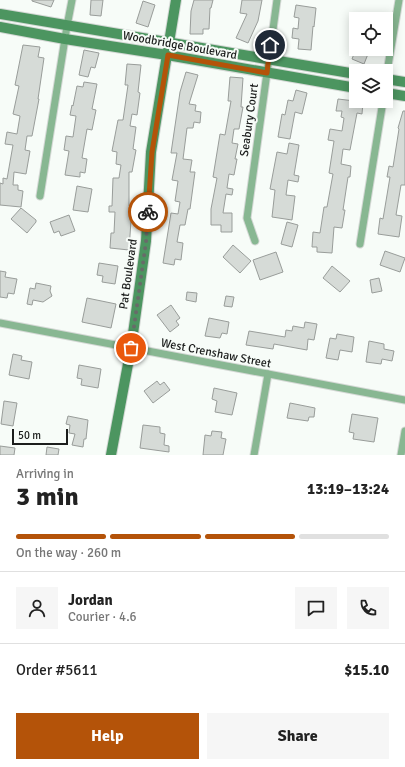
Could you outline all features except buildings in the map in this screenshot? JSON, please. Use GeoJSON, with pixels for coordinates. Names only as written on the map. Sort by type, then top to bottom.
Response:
{"type":"FeatureCollection","features":[{"type":"Feature","properties":{"kind":"street"},"geometry":{"type":"LineString","coordinates":[[40,196],[72,0]]}},
{"type":"Feature","properties":{"kind":"street","name":"Pat Boulevard"},"geometry":{"type":"LineString","coordinates":[[111,455],[131,348],[146,242],[152,152],[168,55],[168,42],[176,0]]}},
{"type":"Feature","properties":{"kind":"street","name":"Seabury Court"},"geometry":{"type":"LineString","coordinates":[[255,241],[248,218],[277,0]]}},
{"type":"Feature","properties":{"kind":"street"},"geometry":{"type":"LineString","coordinates":[[388,64],[399,0]]}},
{"type":"Feature","properties":{"kind":"street","name":"Woodbridge Boulevard"},"geometry":{"type":"LineString","coordinates":[[0,14],[349,73]]}},
{"type":"Feature","properties":{"kind":"street","name":"Woodbridge Boulevard"},"geometry":{"type":"LineString","coordinates":[[0,27],[65,40],[168,55],[349,87]]}},
{"type":"Feature","properties":{"kind":"street"},"geometry":{"type":"LineString","coordinates":[[393,79],[405,82]]}},
{"type":"Feature","properties":{"kind":"street"},"geometry":{"type":"LineString","coordinates":[[393,94],[405,96]]}},
{"type":"Feature","properties":{"kind":"street"},"geometry":{"type":"LineString","coordinates":[[360,244],[382,108]]}},
{"type":"Feature","properties":{"kind":"street","name":"West Crenshaw Street"},"geometry":{"type":"LineString","coordinates":[[0,323],[405,400]]}},
{"type":"Feature","properties":{"kind":"street"},"geometry":{"type":"LineString","coordinates":[[254,455],[268,374]]}},
{"type":"Feature","properties":{"kind":"street"},"geometry":{"type":"LineString","coordinates":[[401,455],[405,431]]}},
{"type":"Feature","properties":{"kind":"way so far"},"geometry":{"type":"LineString","coordinates":[[131,348],[146,242],[148,212]]}},
{"type":"Feature","properties":{"kind":"route"},"geometry":{"type":"LineString","coordinates":[[148,212],[152,152],[168,55],[267,73],[270,45]]}}]}
